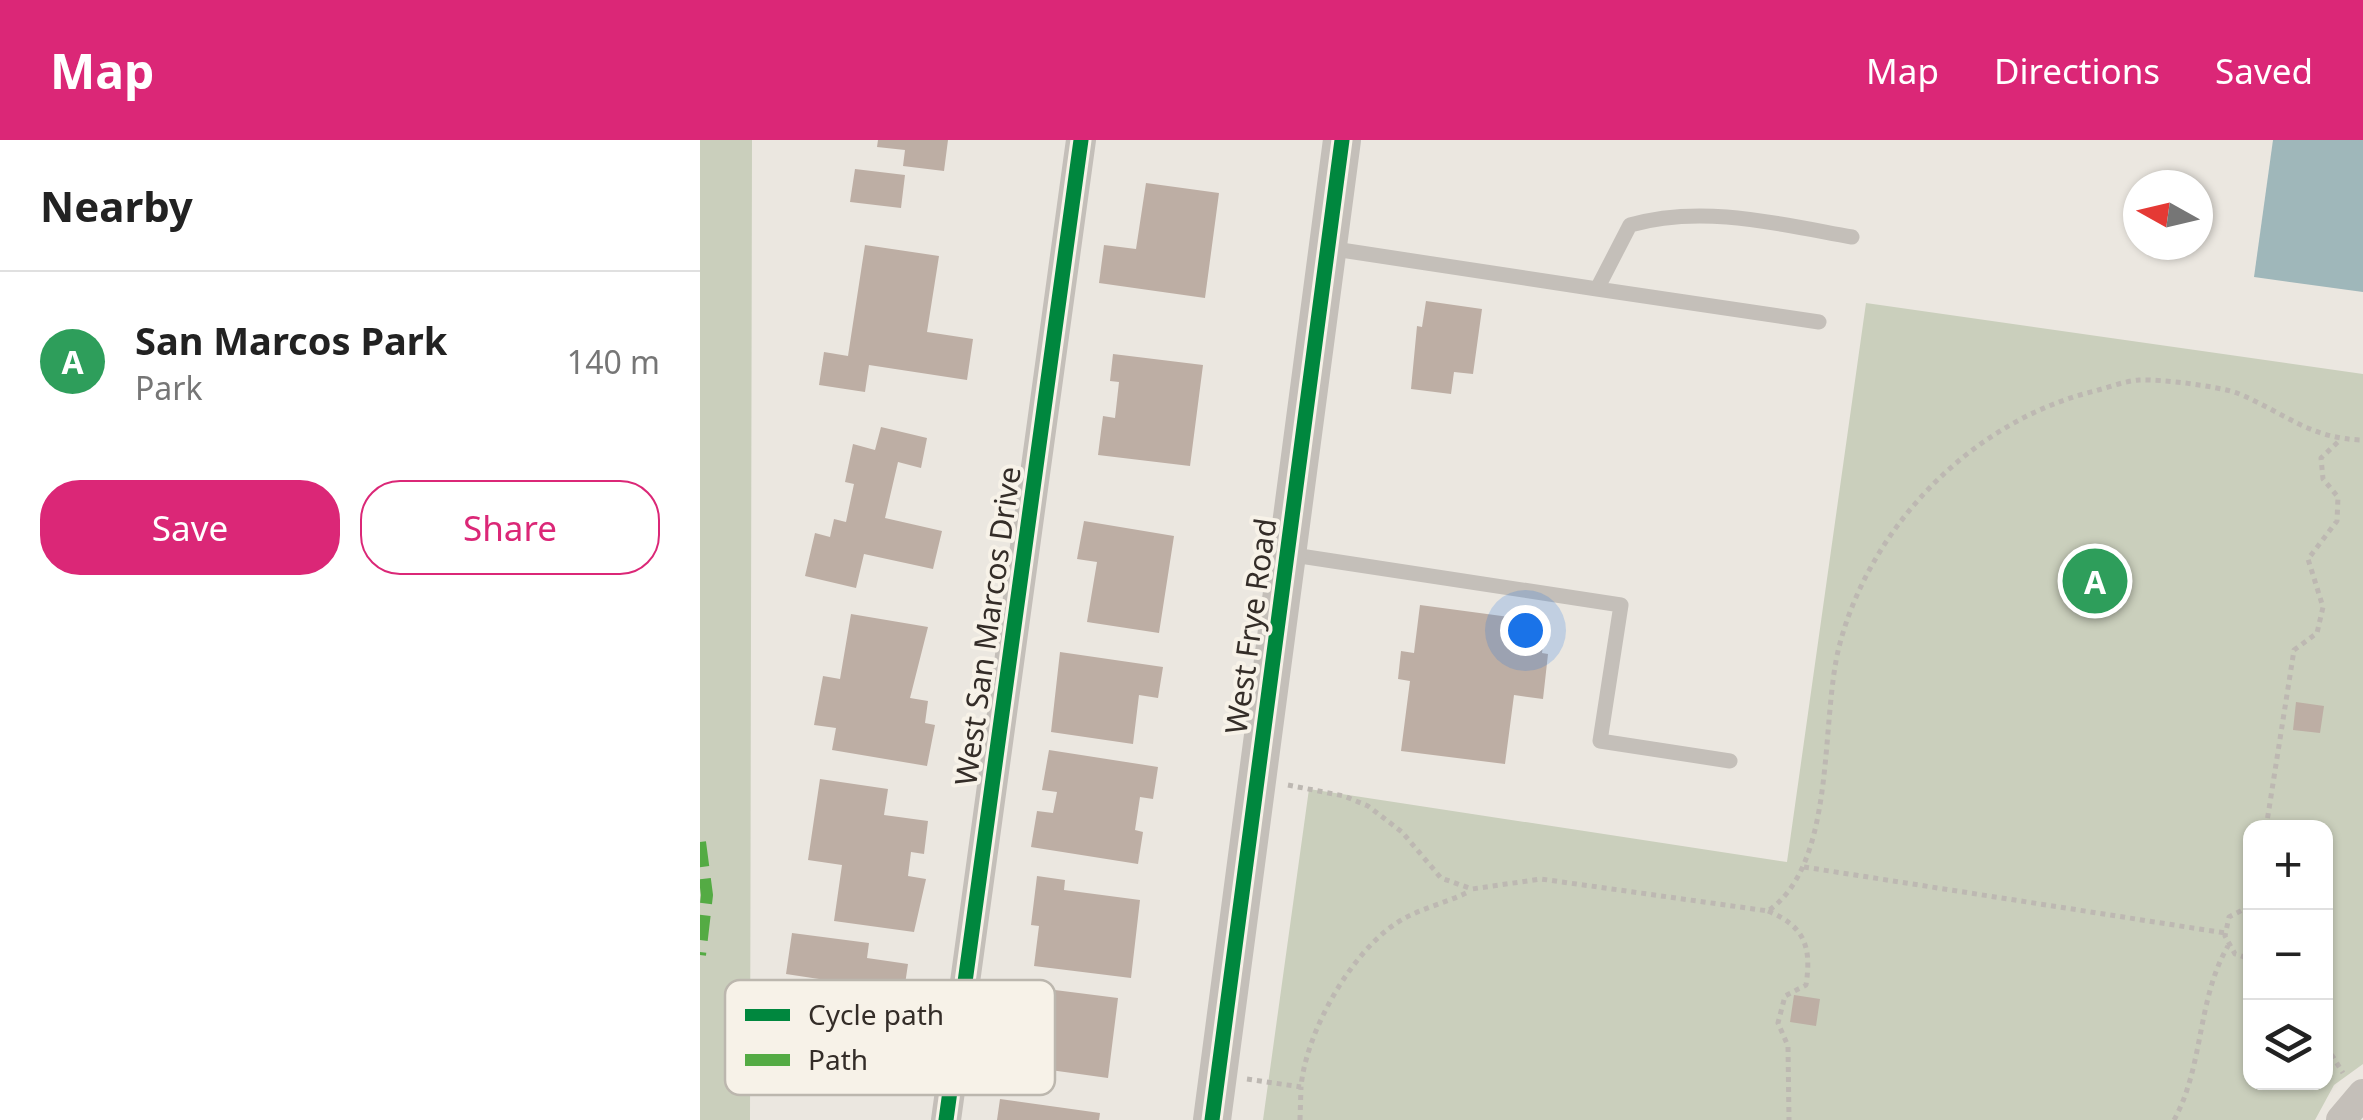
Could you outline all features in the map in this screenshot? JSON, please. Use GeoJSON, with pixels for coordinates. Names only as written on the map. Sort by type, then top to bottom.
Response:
{"type":"FeatureCollection","features":[{"type":"Feature","properties":{"kind":"street","name":"West San Marcos Drive"},"geometry":{"type":"LineString","coordinates":[[965,980],[1082,140]]}},
{"type":"Feature","properties":{"kind":"street","name":"West Frye Road"},"geometry":{"type":"LineString","coordinates":[[1212,1120],[1342,140]]}},
{"type":"Feature","properties":{"kind":"street"},"geometry":{"type":"LineString","coordinates":[[2341,1120],[2354,1085]]}},
{"type":"Feature","properties":{"kind":"street","name":"West San Marcos Drive"},"geometry":{"type":"LineString","coordinates":[[946,1120],[949,1095]]}},
{"type":"Feature","properties":{"kind":"lane"},"geometry":{"type":"LineString","coordinates":[[1597,289],[1630,225],[1660,216],[1752,218],[1852,237]]}},
{"type":"Feature","properties":{"kind":"lane"},"geometry":{"type":"LineString","coordinates":[[1328,248],[1818,322]]}},
{"type":"Feature","properties":{"kind":"lane"},"geometry":{"type":"LineString","coordinates":[[1287,554],[1621,605],[1600,742],[1730,762]]}},
{"type":"Feature","properties":{"kind":"path"},"geometry":{"type":"LineString","coordinates":[[1768,911],[1784,900],[1811,852],[1838,651],[1848,614],[1898,525],[1964,452],[2046,402],[2139,380],[2234,392],[2320,436],[2363,440]]}},
{"type":"Feature","properties":{"kind":"path"},"geometry":{"type":"LineString","coordinates":[[2267,820],[2294,650],[2317,633],[2323,607],[2308,559],[2336,521],[2338,497],[2323,479],[2321,458],[2340,440]]}},
{"type":"Feature","properties":{"kind":"path"},"geometry":{"type":"LineString","coordinates":[[1257,780],[1344,796],[1368,806],[1402,832],[1441,878],[1472,890]]}},
{"type":"Feature","properties":{"kind":"path"},"geometry":{"type":"LineString","coordinates":[[1804,867],[2225,933]]}},
{"type":"Feature","properties":{"kind":"path"},"geometry":{"type":"LineString","coordinates":[[1300,1120],[1312,1041],[1344,979],[1382,934],[1406,917],[1472,890],[1541,879],[1768,911],[1791,921],[1800,932],[1809,966],[1806,985],[1786,996],[1778,1024],[1788,1046],[1789,1120]]}},
{"type":"Feature","properties":{"kind":"path"},"geometry":{"type":"LineString","coordinates":[[2174,1120],[2190,1085],[2215,968],[2228,946],[2225,933],[2229,918],[2243,910]]}},
{"type":"Feature","properties":{"kind":"path"},"geometry":{"type":"LineString","coordinates":[[2228,946],[2243,955]]}},
{"type":"Feature","properties":{"kind":"path"},"geometry":{"type":"LineString","coordinates":[[2333,1056],[2354,1085]]}},
{"type":"Feature","properties":{"kind":"path"},"geometry":{"type":"LineString","coordinates":[[1218,1075],[1302,1087]]}},
{"type":"Feature","properties":{"kind":"green space"},"geometry":{"type":"Polygon","coordinates":[[[700,140],[752,140],[750,980],[725,980],[725,1095],[750,1095],[750,1120],[700,1120],[700,140]]]}},
{"type":"Feature","properties":{"kind":"green space"},"geometry":{"type":"Polygon","coordinates":[[[1866,303],[2363,374],[2363,1064],[2333,1087],[2333,820],[2243,820],[2243,1090],[2331,1090],[2315,1120],[1263,1120],[1309,789],[1787,862],[1866,303]]]}},
{"type":"Feature","properties":{"kind":"water"},"geometry":{"type":"Polygon","coordinates":[[[2273,140],[2363,140],[2363,292],[2254,277],[2273,140]]]}},
{"type":"Feature","properties":{"kind":"building"},"geometry":{"type":"Polygon","coordinates":[[[878,140],[948,140],[944,171],[903,166],[905,150],[877,147],[878,140]]]}},
{"type":"Feature","properties":{"kind":"building"},"geometry":{"type":"Polygon","coordinates":[[[855,169],[905,175],[901,208],[850,202],[855,169]]]}},
{"type":"Feature","properties":{"kind":"building"},"geometry":{"type":"Polygon","coordinates":[[[1146,183],[1219,193],[1205,298],[1099,283],[1104,245],[1136,249],[1146,183]]]}},
{"type":"Feature","properties":{"kind":"building"},"geometry":{"type":"Polygon","coordinates":[[[865,245],[939,256],[927,332],[973,339],[967,380],[869,365],[865,392],[819,385],[824,352],[848,356],[865,245]]]}},
{"type":"Feature","properties":{"kind":"building"},"geometry":{"type":"Polygon","coordinates":[[[1426,301],[1482,309],[1473,374],[1454,372],[1451,394],[1411,389],[1417,326],[1422,327],[1426,301]]]}},
{"type":"Feature","properties":{"kind":"building"},"geometry":{"type":"Polygon","coordinates":[[[1113,354],[1203,365],[1190,466],[1098,455],[1103,416],[1115,418],[1119,382],[1110,381],[1113,354]]]}},
{"type":"Feature","properties":{"kind":"building"},"geometry":{"type":"Polygon","coordinates":[[[881,427],[927,438],[921,468],[898,462],[885,518],[942,531],[933,569],[864,554],[856,588],[805,576],[815,533],[830,537],[834,519],[846,522],[854,484],[845,482],[853,444],[875,450],[881,427]]]}},
{"type":"Feature","properties":{"kind":"building"},"geometry":{"type":"Polygon","coordinates":[[[1084,521],[1174,536],[1159,633],[1087,622],[1097,562],[1077,559],[1084,521]]]}},
{"type":"Feature","properties":{"kind":"building"},"geometry":{"type":"Polygon","coordinates":[[[1420,605],[1546,622],[1542,653],[1548,654],[1543,699],[1514,695],[1505,764],[1401,751],[1410,681],[1398,679],[1401,651],[1414,653],[1420,605]]]}},
{"type":"Feature","properties":{"kind":"building"},"geometry":{"type":"Polygon","coordinates":[[[851,614],[928,627],[910,698],[928,701],[925,723],[935,725],[927,766],[832,750],[836,728],[814,725],[823,676],[840,679],[851,614]]]}},
{"type":"Feature","properties":{"kind":"building"},"geometry":{"type":"Polygon","coordinates":[[[1060,652],[1163,667],[1158,698],[1139,695],[1133,744],[1051,732],[1060,652]]]}},
{"type":"Feature","properties":{"kind":"building"},"geometry":{"type":"Polygon","coordinates":[[[2296,702],[2324,706],[2320,733],[2293,730],[2296,702]]]}},
{"type":"Feature","properties":{"kind":"building"},"geometry":{"type":"Polygon","coordinates":[[[1049,750],[1158,767],[1153,799],[1140,797],[1135,830],[1143,832],[1138,864],[1031,847],[1037,811],[1053,813],[1057,792],[1042,790],[1049,750]]]}},
{"type":"Feature","properties":{"kind":"building"},"geometry":{"type":"Polygon","coordinates":[[[820,779],[888,789],[884,815],[928,821],[924,854],[911,852],[908,876],[926,879],[914,932],[834,921],[842,865],[808,860],[820,779]]]}},
{"type":"Feature","properties":{"kind":"building"},"geometry":{"type":"Polygon","coordinates":[[[1037,876],[1065,880],[1064,890],[1140,900],[1131,978],[1034,966],[1039,926],[1031,925],[1037,876]]]}},
{"type":"Feature","properties":{"kind":"building"},"geometry":{"type":"Polygon","coordinates":[[[792,933],[869,943],[867,958],[908,964],[906,980],[819,980],[786,974],[792,933]]]}},
{"type":"Feature","properties":{"kind":"building"},"geometry":{"type":"Polygon","coordinates":[[[1055,990],[1118,998],[1108,1078],[1055,1071],[1055,990]]]}},
{"type":"Feature","properties":{"kind":"building"},"geometry":{"type":"Polygon","coordinates":[[[1794,995],[1820,999],[1816,1026],[1790,1022],[1794,995]]]}},
{"type":"Feature","properties":{"kind":"building"},"geometry":{"type":"Polygon","coordinates":[[[1000,1099],[1100,1113],[1099,1120],[997,1120],[1000,1099]]]}},
{"type":"Feature","properties":{"kind":"marked path"},"geometry":{"type":"LineString","coordinates":[[700,842],[707,895],[700,955]]}},
{"type":"Feature","properties":{"kind":"cycle path"},"geometry":{"type":"LineString","coordinates":[[965,980],[1081,140]]}},
{"type":"Feature","properties":{"kind":"cycle path"},"geometry":{"type":"LineString","coordinates":[[1212,1120],[1342,140]]}},
{"type":"Feature","properties":{"kind":"cycle path"},"geometry":{"type":"LineString","coordinates":[[946,1120],[949,1095]]}},
{"type":"Feature","properties":{"kind":"place","name":"San Marcos Park"},"geometry":{"type":"Point","coordinates":[2095,581]}}]}
